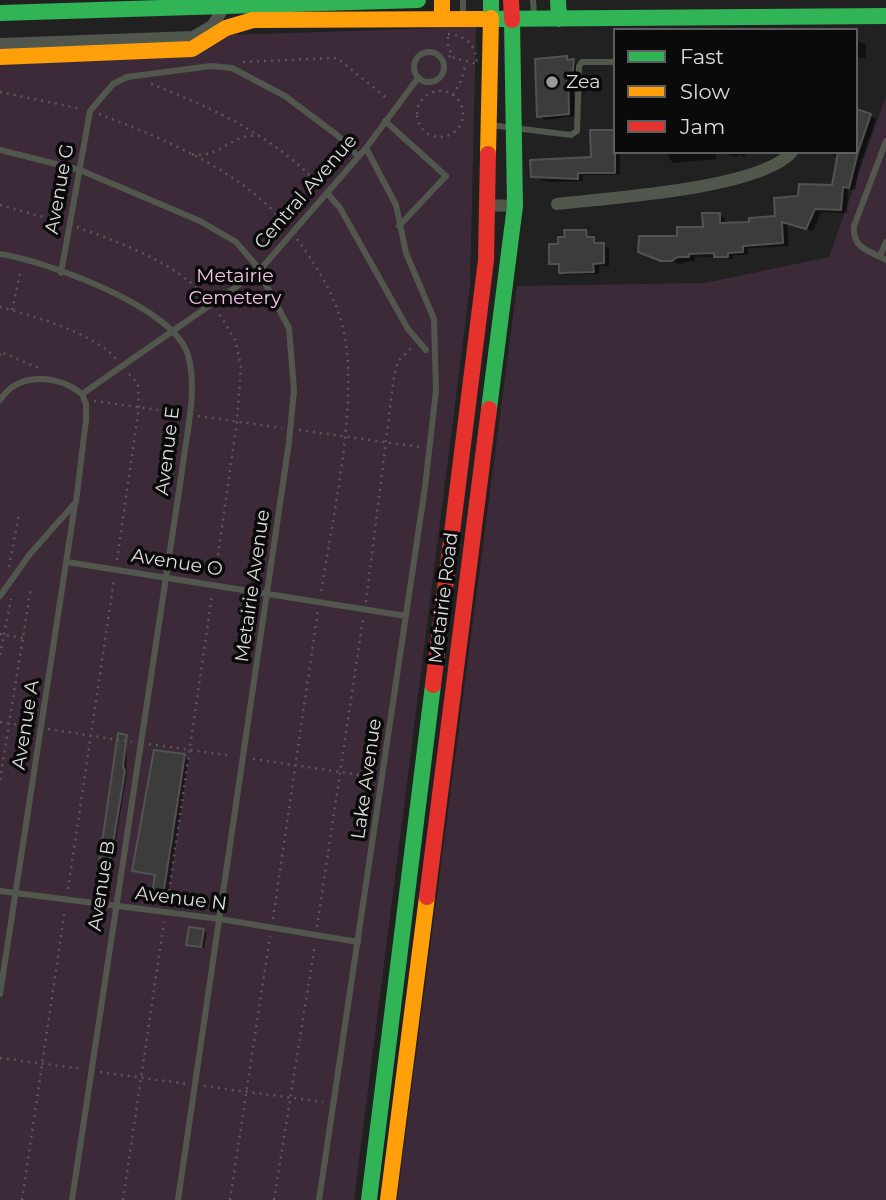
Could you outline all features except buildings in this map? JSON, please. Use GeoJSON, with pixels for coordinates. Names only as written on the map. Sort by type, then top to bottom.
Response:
{"type":"FeatureCollection","features":[{"type":"Feature","properties":{"kind":"main road"},"geometry":{"type":"LineString","coordinates":[[0,13],[418,0]]}},
{"type":"Feature","properties":{"kind":"main road"},"geometry":{"type":"LineString","coordinates":[[442,0],[442,18]]}},
{"type":"Feature","properties":{"kind":"main road","name":"Metairie Road"},"geometry":{"type":"LineString","coordinates":[[369,1200],[486,260],[491,0]]}},
{"type":"Feature","properties":{"kind":"main road","name":"Metairie Road"},"geometry":{"type":"LineString","coordinates":[[388,1200],[515,205],[513,126],[523,18],[511,0]]}},
{"type":"Feature","properties":{"kind":"main road"},"geometry":{"type":"LineString","coordinates":[[558,0],[559,19]]}},
{"type":"Feature","properties":{"kind":"main road"},"geometry":{"type":"LineString","coordinates":[[223,5],[239,22]]}},
{"type":"Feature","properties":{"kind":"main road"},"geometry":{"type":"LineString","coordinates":[[0,57],[192,49],[239,22],[523,18],[653,24],[800,24],[886,16]]}},
{"type":"Feature","properties":{"kind":"street"},"geometry":{"type":"LineString","coordinates":[[0,44],[193,37],[212,26],[223,5]]}},
{"type":"Feature","properties":{"kind":"street"},"geometry":{"type":"LineString","coordinates":[[557,204],[728,181],[785,160],[790,154]]}},
{"type":"Feature","properties":{"kind":"street"},"geometry":{"type":"LineString","coordinates":[[486,205],[515,205]]}},
{"type":"Feature","properties":{"kind":"lane"},"geometry":{"type":"LineString","coordinates":[[463,0],[463,18]]}},
{"type":"Feature","properties":{"kind":"lane"},"geometry":{"type":"LineString","coordinates":[[523,18],[533,0]]}},
{"type":"Feature","properties":{"kind":"lane"},"geometry":{"type":"LineString","coordinates":[[434,53],[443,61],[443,74],[436,81],[427,83],[418,78],[414,64],[420,55],[434,53]]}},
{"type":"Feature","properties":{"kind":"lane"},"geometry":{"type":"LineString","coordinates":[[488,125],[571,135],[577,131],[579,66],[582,62],[613,62]]}},
{"type":"Feature","properties":{"kind":"lane"},"geometry":{"type":"LineString","coordinates":[[131,76],[222,65],[285,96],[337,135],[358,156]]}},
{"type":"Feature","properties":{"kind":"lane","name":"Avenue G"},"geometry":{"type":"LineString","coordinates":[[61,272],[90,111],[113,84],[131,76]]}},
{"type":"Feature","properties":{"kind":"lane","name":"Central Avenue"},"geometry":{"type":"LineString","coordinates":[[83,397],[259,271],[366,148],[418,78]]}},
{"type":"Feature","properties":{"kind":"lane"},"geometry":{"type":"LineString","coordinates":[[385,121],[446,176],[399,226]]}},
{"type":"Feature","properties":{"kind":"lane"},"geometry":{"type":"LineString","coordinates":[[886,141],[853,238],[859,247],[883,258],[886,242]]}},
{"type":"Feature","properties":{"kind":"lane","name":"Lake Avenue"},"geometry":{"type":"LineString","coordinates":[[319,1200],[383,778],[436,390],[434,319],[419,290],[399,226],[396,205],[366,148]]}},
{"type":"Feature","properties":{"kind":"lane","name":"Metairie Avenue"},"geometry":{"type":"LineString","coordinates":[[0,150],[80,170],[200,221],[236,242],[259,271],[289,327],[294,390],[290,429],[178,1200]]}},
{"type":"Feature","properties":{"kind":"lane"},"geometry":{"type":"LineString","coordinates":[[327,192],[340,208],[408,329],[426,350]]}},
{"type":"Feature","properties":{"kind":"lane"},"geometry":{"type":"LineString","coordinates":[[0,254],[23,259],[107,290],[174,332]]}},
{"type":"Feature","properties":{"kind":"lane","name":"Avenue E"},"geometry":{"type":"LineString","coordinates":[[166,576],[192,384],[187,353],[174,332]]}},
{"type":"Feature","properties":{"kind":"lane"},"geometry":{"type":"LineString","coordinates":[[0,400],[12,387],[22,383],[42,378],[61,382],[83,397],[86,420],[76,502],[11,575],[0,596]]}},
{"type":"Feature","properties":{"kind":"lane","name":"Avenue A"},"geometry":{"type":"LineString","coordinates":[[0,994],[76,502]]}},
{"type":"Feature","properties":{"kind":"lane","name":"Avenue O"},"geometry":{"type":"LineString","coordinates":[[67,562],[320,600],[406,616]]}},
{"type":"Feature","properties":{"kind":"lane","name":"Avenue B"},"geometry":{"type":"LineString","coordinates":[[72,1200],[114,906],[166,576]]}},
{"type":"Feature","properties":{"kind":"lane","name":"Avenue N"},"geometry":{"type":"LineString","coordinates":[[0,891],[220,919],[358,942]]}},
{"type":"Feature","properties":{"kind":"path"},"geometry":{"type":"LineString","coordinates":[[448,34],[465,39],[473,45],[477,64],[466,63],[452,55],[448,47],[448,34]]}},
{"type":"Feature","properties":{"kind":"path"},"geometry":{"type":"LineString","coordinates":[[443,61],[452,55]]}},
{"type":"Feature","properties":{"kind":"path"},"geometry":{"type":"LineString","coordinates":[[222,65],[271,58],[337,58],[396,106]]}},
{"type":"Feature","properties":{"kind":"path"},"geometry":{"type":"LineString","coordinates":[[453,95],[461,81],[466,63]]}},
{"type":"Feature","properties":{"kind":"path"},"geometry":{"type":"LineString","coordinates":[[131,76],[200,103],[259,136],[327,192]]}},
{"type":"Feature","properties":{"kind":"path"},"geometry":{"type":"LineString","coordinates":[[446,91],[453,95],[463,114],[458,129],[438,137],[424,132],[416,118],[419,103],[431,92],[446,91]]}},
{"type":"Feature","properties":{"kind":"path"},"geometry":{"type":"LineString","coordinates":[[176,148],[204,156],[242,138],[259,136]]}},
{"type":"Feature","properties":{"kind":"path"},"geometry":{"type":"LineString","coordinates":[[0,205],[33,212],[131,248],[173,271],[212,305],[235,340],[241,366],[237,421],[214,584],[123,1200]]}},
{"type":"Feature","properties":{"kind":"path"},"geometry":{"type":"LineString","coordinates":[[12,310],[23,259]]}},
{"type":"Feature","properties":{"kind":"path"},"geometry":{"type":"LineString","coordinates":[[0,307],[80,335],[108,350],[138,384],[139,407],[22,1200]]}},
{"type":"Feature","properties":{"kind":"path"},"geometry":{"type":"LineString","coordinates":[[274,1200],[341,772],[398,361],[419,342]]}},
{"type":"Feature","properties":{"kind":"path"},"geometry":{"type":"LineString","coordinates":[[0,356],[1,352],[40,368],[61,382]]}},
{"type":"Feature","properties":{"kind":"path"},"geometry":{"type":"LineString","coordinates":[[83,397],[429,449]]}},
{"type":"Feature","properties":{"kind":"path"},"geometry":{"type":"LineString","coordinates":[[0,655],[19,514]]}},
{"type":"Feature","properties":{"kind":"path"},"geometry":{"type":"LineString","coordinates":[[0,780],[31,587]]}},
{"type":"Feature","properties":{"kind":"path"},"geometry":{"type":"LineString","coordinates":[[230,1200],[320,600]]}},
{"type":"Feature","properties":{"kind":"path"},"geometry":{"type":"LineString","coordinates":[[2,634],[23,638]]}},
{"type":"Feature","properties":{"kind":"path"},"geometry":{"type":"LineString","coordinates":[[0,722],[383,778]]}},
{"type":"Feature","properties":{"kind":"path"},"geometry":{"type":"LineString","coordinates":[[0,1058],[334,1104]]}},
{"type":"Feature","properties":{"kind":"green space","name":"Metairie Cemetery"},"geometry":{"type":"Polygon","coordinates":[[[476,27],[470,286],[354,1200],[0,1200],[0,65],[229,35],[476,27]]]}},
{"type":"Feature","properties":{"kind":"green space"},"geometry":{"type":"Polygon","coordinates":[[[886,96],[886,1200],[397,1200],[517,286],[705,283],[829,257],[886,96]]]}},
{"type":"Feature","properties":{"kind":"traffic: fast"},"geometry":{"type":"LineString","coordinates":[[0,13],[418,0]]}},
{"type":"Feature","properties":{"kind":"traffic: fast"},"geometry":{"type":"LineString","coordinates":[[491,0],[491,18]]}},
{"type":"Feature","properties":{"kind":"traffic: fast"},"geometry":{"type":"LineString","coordinates":[[558,0],[559,19]]}},
{"type":"Feature","properties":{"kind":"traffic: fast"},"geometry":{"type":"LineString","coordinates":[[482,19],[886,16]]}},
{"type":"Feature","properties":{"kind":"traffic: fast"},"geometry":{"type":"LineString","coordinates":[[489,409],[515,206],[512,20]]}},
{"type":"Feature","properties":{"kind":"traffic: fast"},"geometry":{"type":"LineString","coordinates":[[369,1200],[433,685]]}},
{"type":"Feature","properties":{"kind":"traffic: slow"},"geometry":{"type":"LineString","coordinates":[[442,0],[442,18]]}},
{"type":"Feature","properties":{"kind":"traffic: slow"},"geometry":{"type":"LineString","coordinates":[[488,154],[491,18]]}},
{"type":"Feature","properties":{"kind":"traffic: slow"},"geometry":{"type":"LineString","coordinates":[[0,57],[192,49],[226,28],[253,20],[482,19]]}},
{"type":"Feature","properties":{"kind":"traffic: slow"},"geometry":{"type":"LineString","coordinates":[[388,1200],[427,897]]}},
{"type":"Feature","properties":{"kind":"traffic: jam"},"geometry":{"type":"LineString","coordinates":[[511,0],[512,20]]}},
{"type":"Feature","properties":{"kind":"traffic: jam"},"geometry":{"type":"LineString","coordinates":[[433,685],[486,260],[488,154]]}},
{"type":"Feature","properties":{"kind":"traffic: jam"},"geometry":{"type":"LineString","coordinates":[[427,897],[489,409]]}},
{"type":"Feature","properties":{"kind":"place","name":"Zea"},"geometry":{"type":"Point","coordinates":[552,82]}}]}
